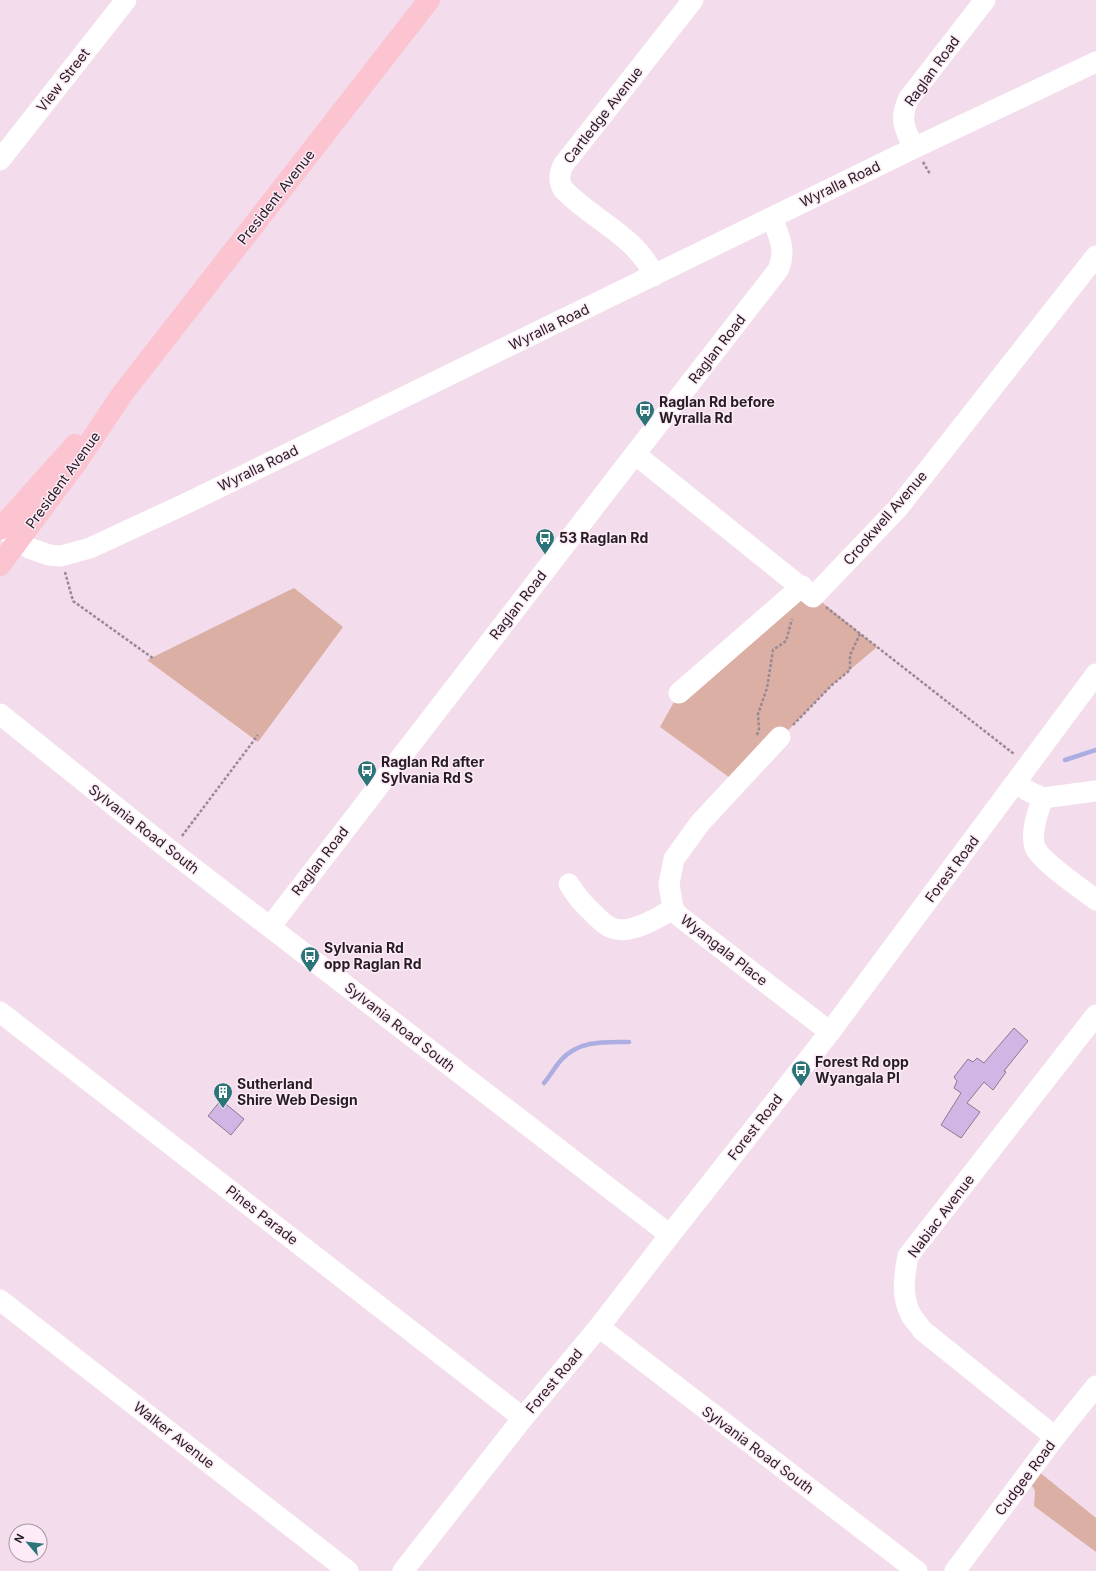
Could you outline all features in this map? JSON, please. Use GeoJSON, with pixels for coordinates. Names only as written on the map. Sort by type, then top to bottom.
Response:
{"type":"FeatureCollection","features":[{"type":"Feature","properties":{"kind":"main road","name":"President Avenue"},"geometry":{"type":"LineString","coordinates":[[0,565],[76,463],[123,393],[429,0]]}},
{"type":"Feature","properties":{"kind":"main road","name":"President Avenue"},"geometry":{"type":"LineString","coordinates":[[1,528],[46,476],[123,393]]}},
{"type":"Feature","properties":{"kind":"street","name":"View Street"},"geometry":{"type":"LineString","coordinates":[[0,160],[126,0]]}},
{"type":"Feature","properties":{"kind":"street","name":"Cartledge Avenue"},"geometry":{"type":"LineString","coordinates":[[654,276],[649,264],[639,251],[563,189],[559,179],[564,164],[693,0]]}},
{"type":"Feature","properties":{"kind":"street","name":"Raglan Road"},"geometry":{"type":"LineString","coordinates":[[914,148],[902,120],[904,108],[985,0]]}},
{"type":"Feature","properties":{"kind":"street","name":"Wyralla Road"},"geometry":{"type":"LineString","coordinates":[[1,528],[29,548],[40,552],[61,556],[90,548],[178,507],[654,276],[914,148],[1096,62]]}},
{"type":"Feature","properties":{"kind":"street","name":"Raglan Road"},"geometry":{"type":"LineString","coordinates":[[270,927],[634,454],[778,270],[783,260],[782,248],[772,218]]}},
{"type":"Feature","properties":{"kind":"street","name":"Crookwell Avenue"},"geometry":{"type":"LineString","coordinates":[[679,693],[808,592],[898,508],[1096,256]]}},
{"type":"Feature","properties":{"kind":"street"},"geometry":{"type":"LineString","coordinates":[[634,454],[808,592]]}},
{"type":"Feature","properties":{"kind":"street","name":"Forest Road"},"geometry":{"type":"LineString","coordinates":[[403,1571],[524,1418],[600,1327],[670,1235],[830,1032],[1096,674]]}},
{"type":"Feature","properties":{"kind":"street","name":"Sylvania Road South"},"geometry":{"type":"LineString","coordinates":[[0,714],[171,851],[670,1235]]}},
{"type":"Feature","properties":{"kind":"street","name":"Wyangala Place"},"geometry":{"type":"LineString","coordinates":[[780,737],[700,823],[674,859],[669,884],[673,910],[830,1032]]}},
{"type":"Feature","properties":{"kind":"street"},"geometry":{"type":"LineString","coordinates":[[1016,783],[1043,798],[1096,791]]}},
{"type":"Feature","properties":{"kind":"street"},"geometry":{"type":"LineString","coordinates":[[1043,798],[1034,830],[1035,846],[1044,859],[1096,900]]}},
{"type":"Feature","properties":{"kind":"street"},"geometry":{"type":"LineString","coordinates":[[569,884],[577,897],[604,924],[614,928],[625,930],[644,924],[673,910]]}},
{"type":"Feature","properties":{"kind":"street","name":"Pines Parade"},"geometry":{"type":"LineString","coordinates":[[0,1012],[524,1418]]}},
{"type":"Feature","properties":{"kind":"street","name":"Nabiac Avenue"},"geometry":{"type":"LineString","coordinates":[[1055,1437],[922,1330],[911,1315],[905,1296],[904,1276],[908,1256],[1096,1015]]}},
{"type":"Feature","properties":{"kind":"street","name":"Walker Avenue"},"geometry":{"type":"LineString","coordinates":[[0,1300],[348,1571]]}},
{"type":"Feature","properties":{"kind":"street","name":"Sylvania Road South"},"geometry":{"type":"LineString","coordinates":[[600,1327],[917,1571]]}},
{"type":"Feature","properties":{"kind":"street","name":"Cudgee Road"},"geometry":{"type":"LineString","coordinates":[[955,1571],[1055,1437],[1096,1386]]}},
{"type":"Feature","properties":{"kind":"path"},"geometry":{"type":"LineString","coordinates":[[61,556],[73,601],[154,659]]}},
{"type":"Feature","properties":{"kind":"path"},"geometry":{"type":"LineString","coordinates":[[808,592],[1028,765]]}},
{"type":"Feature","properties":{"kind":"path"},"geometry":{"type":"LineString","coordinates":[[755,739],[759,729],[758,714],[767,688],[773,650],[786,641],[793,617]]}},
{"type":"Feature","properties":{"kind":"path"},"geometry":{"type":"LineString","coordinates":[[780,737],[802,717],[832,685],[850,670],[850,655],[860,634]]}},
{"type":"Feature","properties":{"kind":"path"},"geometry":{"type":"LineString","coordinates":[[182,836],[258,735]]}},
{"type":"Feature","properties":{"kind":"shaded area"},"geometry":{"type":"Polygon","coordinates":[[[802,586],[877,647],[832,685],[737,783],[660,727],[679,693],[802,586]]]}},
{"type":"Feature","properties":{"kind":"shaded area"},"geometry":{"type":"Polygon","coordinates":[[[294,588],[343,627],[258,742],[147,660],[294,588]]]}},
{"type":"Feature","properties":{"kind":"shaded area"},"geometry":{"type":"Polygon","coordinates":[[[1033,1467],[1096,1518],[1096,1552],[1034,1506],[1035,1491],[1026,1475],[1033,1467]]]}},
{"type":"Feature","properties":{"kind":"building"},"geometry":{"type":"Polygon","coordinates":[[[1014,1028],[1028,1041],[1004,1071],[1006,1072],[993,1090],[984,1082],[967,1103],[980,1112],[961,1138],[941,1125],[961,1093],[954,1088],[957,1081],[954,1077],[968,1059],[973,1062],[977,1058],[984,1063],[1014,1028]]]}},
{"type":"Feature","properties":{"kind":"building","name":"Sutherland Shire Web Design"},"geometry":{"type":"Polygon","coordinates":[[[221,1100],[244,1119],[231,1135],[208,1116],[221,1100]]]}},
{"type":"Feature","properties":{"kind":"waterway"},"geometry":{"type":"LineString","coordinates":[[1065,760],[1096,750]]}},
{"type":"Feature","properties":{"kind":"waterway"},"geometry":{"type":"LineString","coordinates":[[544,1083],[561,1060],[568,1053],[576,1049],[601,1042],[629,1042]]}},
{"type":"Feature","properties":{"kind":"place","name":"Raglan Rd before Wyralla Rd"},"geometry":{"type":"Point","coordinates":[645,427]}},
{"type":"Feature","properties":{"kind":"place","name":"53 Raglan Rd"},"geometry":{"type":"Point","coordinates":[545,555]}},
{"type":"Feature","properties":{"kind":"place","name":"Raglan Rd after Sylvania Rd S"},"geometry":{"type":"Point","coordinates":[367,787]}},
{"type":"Feature","properties":{"kind":"place","name":"Sylvania Rd opp Raglan Rd"},"geometry":{"type":"Point","coordinates":[310,973]}},
{"type":"Feature","properties":{"kind":"place","name":"Forest Rd opp Wyangala Pl"},"geometry":{"type":"Point","coordinates":[801,1087]}},
{"type":"Feature","properties":{"kind":"place","name":"Sutherland Shire Web Design"},"geometry":{"type":"Point","coordinates":[223,1109]}}]}
